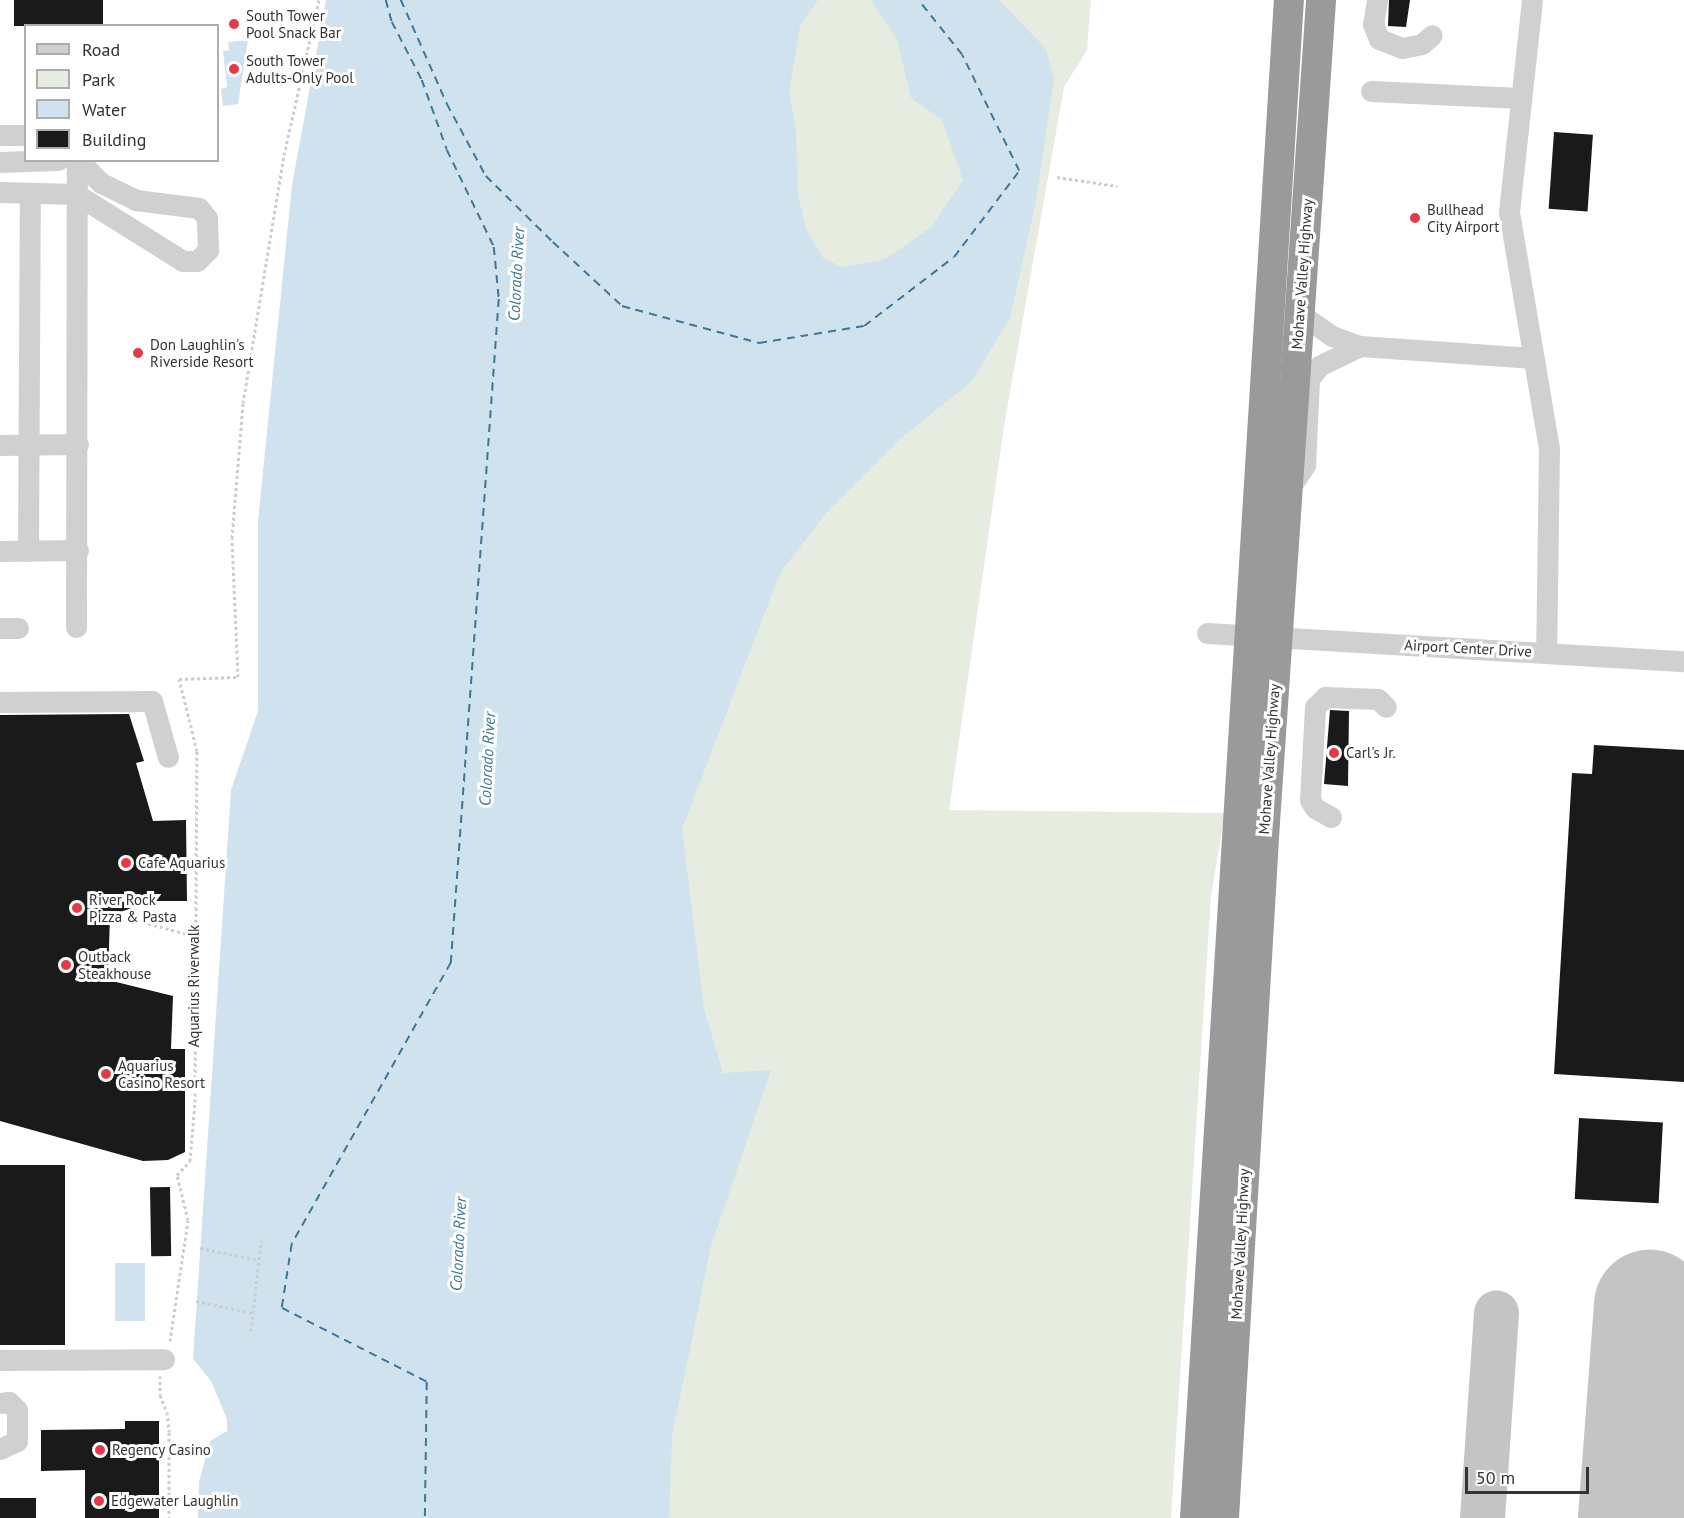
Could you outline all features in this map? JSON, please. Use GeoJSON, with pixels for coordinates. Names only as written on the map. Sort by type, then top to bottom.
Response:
{"type":"FeatureCollection","features":[{"type":"Feature","properties":{"kind":"highway","name":"Mohave Valley Highway"},"geometry":{"type":"LineString","coordinates":[[1224,1518],[1265,636],[1289,0]]}},
{"type":"Feature","properties":{"kind":"highway","name":"Mohave Valley Highway"},"geometry":{"type":"LineString","coordinates":[[1195,1518],[1235,858],[1287,492],[1321,0]]}},
{"type":"Feature","properties":{"kind":"street"},"geometry":{"type":"LineString","coordinates":[[1377,0],[1373,24],[1379,39],[1402,48],[1422,44],[1432,35]]}},
{"type":"Feature","properties":{"kind":"street"},"geometry":{"type":"LineString","coordinates":[[1532,0],[1509,212],[1549,449],[1546,652]]}},
{"type":"Feature","properties":{"kind":"street"},"geometry":{"type":"LineString","coordinates":[[1371,91],[1520,98]]}},
{"type":"Feature","properties":{"kind":"street"},"geometry":{"type":"LineString","coordinates":[[0,135],[24,135]]}},
{"type":"Feature","properties":{"kind":"street"},"geometry":{"type":"LineString","coordinates":[[0,162],[24,161]]}},
{"type":"Feature","properties":{"kind":"street"},"geometry":{"type":"LineString","coordinates":[[76,627],[78,550],[77,162]]}},
{"type":"Feature","properties":{"kind":"street"},"geometry":{"type":"LineString","coordinates":[[0,192],[76,195],[183,261],[197,261],[208,250],[207,218],[199,208],[136,200],[101,183],[79,162]]}},
{"type":"Feature","properties":{"kind":"street"},"geometry":{"type":"LineString","coordinates":[[28,551],[30,193]]}},
{"type":"Feature","properties":{"kind":"street"},"geometry":{"type":"LineString","coordinates":[[1299,313],[1332,336],[1360,346],[1532,358]]}},
{"type":"Feature","properties":{"kind":"street"},"geometry":{"type":"LineString","coordinates":[[1287,492],[1305,465],[1309,379],[1319,366],[1360,346]]}},
{"type":"Feature","properties":{"kind":"street"},"geometry":{"type":"LineString","coordinates":[[0,445],[78,444]]}},
{"type":"Feature","properties":{"kind":"street"},"geometry":{"type":"LineString","coordinates":[[0,551],[78,550]]}},
{"type":"Feature","properties":{"kind":"street","name":"Airport Center Drive"},"geometry":{"type":"LineString","coordinates":[[1207,633],[1684,661]]}},
{"type":"Feature","properties":{"kind":"street"},"geometry":{"type":"LineString","coordinates":[[1331,817],[1315,808],[1310,800],[1315,707],[1325,697],[1378,699],[1386,707]]}},
{"type":"Feature","properties":{"kind":"street"},"geometry":{"type":"LineString","coordinates":[[0,702],[152,701],[168,757]]}},
{"type":"Feature","properties":{"kind":"street"},"geometry":{"type":"LineString","coordinates":[[0,1360],[164,1359]]}},
{"type":"Feature","properties":{"kind":"street"},"geometry":{"type":"LineString","coordinates":[[0,1402],[9,1402],[17,1410],[17,1441],[0,1449]]}},
{"type":"Feature","properties":{"kind":"path","name":"Aquarius Riverwalk"},"geometry":{"type":"LineString","coordinates":[[164,1359],[179,1297],[188,1220],[177,1175],[190,1161],[195,1102],[194,936],[197,751],[179,679],[238,677],[232,538],[243,403],[285,155],[318,0]]}},
{"type":"Feature","properties":{"kind":"path"},"geometry":{"type":"LineString","coordinates":[[1057,177],[1118,186]]}},
{"type":"Feature","properties":{"kind":"path"},"geometry":{"type":"LineString","coordinates":[[125,917],[194,936]]}},
{"type":"Feature","properties":{"kind":"path"},"geometry":{"type":"LineString","coordinates":[[251,1331],[261,1241]]}},
{"type":"Feature","properties":{"kind":"path"},"geometry":{"type":"LineString","coordinates":[[200,1248],[259,1260]]}},
{"type":"Feature","properties":{"kind":"path"},"geometry":{"type":"LineString","coordinates":[[196,1301],[253,1313]]}},
{"type":"Feature","properties":{"kind":"path"},"geometry":{"type":"LineString","coordinates":[[164,1359],[160,1395],[167,1412],[169,1432],[169,1518]]}},
{"type":"Feature","properties":{"kind":"green space"},"geometry":{"type":"Polygon","coordinates":[[[713,0],[1091,0],[1087,50],[1064,87],[1004,426],[949,810],[1225,813],[1211,896],[1171,1518],[618,1518],[713,0]]]}},
{"type":"Feature","properties":{"kind":"water","name":"Colorado River"},"geometry":{"type":"Polygon","coordinates":[[[326,0],[818,0],[800,26],[789,92],[796,129],[798,195],[806,229],[823,258],[842,267],[886,259],[931,227],[963,180],[942,120],[911,98],[897,39],[871,0],[999,0],[1046,49],[1054,79],[1035,206],[1010,318],[972,381],[900,439],[826,513],[780,573],[682,829],[704,1009],[723,1073],[771,1070],[711,1246],[672,1436],[669,1518],[198,1518],[199,1482],[210,1441],[227,1431],[227,1419],[211,1381],[193,1359],[231,790],[258,711],[258,521],[292,185],[326,0]]]}},
{"type":"Feature","properties":{"kind":"water","name":"South Tower Adults-Only Pool"},"geometry":{"type":"Polygon","coordinates":[[[248,40],[238,104],[223,106],[221,89],[227,87],[223,51],[229,50],[228,42],[248,40]]]}},
{"type":"Feature","properties":{"kind":"water"},"geometry":{"type":"Polygon","coordinates":[[[115,1263],[145,1263],[145,1321],[115,1321],[115,1263]]]}},
{"type":"Feature","properties":{"kind":"building"},"geometry":{"type":"Polygon","coordinates":[[[14,0],[103,0],[103,24],[14,26],[14,0]]]}},
{"type":"Feature","properties":{"kind":"building"},"geometry":{"type":"Polygon","coordinates":[[[1389,0],[1410,0],[1406,27],[1388,26],[1389,0]]]}},
{"type":"Feature","properties":{"kind":"building"},"geometry":{"type":"Polygon","coordinates":[[[1554,132],[1593,135],[1588,212],[1549,209],[1554,132]]]}},
{"type":"Feature","properties":{"kind":"building","name":"Carl's Jr."},"geometry":{"type":"Polygon","coordinates":[[[1330,710],[1349,711],[1348,786],[1324,784],[1330,710]]]}},
{"type":"Feature","properties":{"kind":"building","name":"Aquarius Casino Resort"},"geometry":{"type":"Polygon","coordinates":[[[129,714],[144,761],[136,763],[153,821],[186,820],[187,901],[156,901],[110,915],[108,980],[173,996],[171,1049],[185,1049],[185,1152],[168,1160],[143,1161],[0,1121],[0,715],[129,714]]]}},
{"type":"Feature","properties":{"kind":"building"},"geometry":{"type":"Polygon","coordinates":[[[1594,745],[1684,750],[1684,1082],[1554,1074],[1572,773],[1592,774],[1594,745]]]}},
{"type":"Feature","properties":{"kind":"building"},"geometry":{"type":"Polygon","coordinates":[[[1579,1118],[1663,1122],[1659,1203],[1575,1199],[1579,1118]]]}},
{"type":"Feature","properties":{"kind":"building"},"geometry":{"type":"Polygon","coordinates":[[[0,1165],[65,1165],[65,1345],[0,1345],[0,1165]]]}},
{"type":"Feature","properties":{"kind":"building"},"geometry":{"type":"Polygon","coordinates":[[[150,1187],[170,1187],[171,1256],[151,1256],[150,1187]]]}},
{"type":"Feature","properties":{"kind":"building"},"geometry":{"type":"Polygon","coordinates":[[[125,1421],[159,1421],[159,1518],[85,1518],[85,1470],[41,1471],[41,1430],[125,1429],[125,1421]]]}},
{"type":"Feature","properties":{"kind":"building"},"geometry":{"type":"Polygon","coordinates":[[[0,1498],[36,1498],[36,1518],[0,1518],[0,1498]]]}},
{"type":"Feature","properties":{"kind":"ferry route"},"geometry":{"type":"LineString","coordinates":[[386,0],[392,22],[422,80],[447,150],[494,247],[499,299],[451,963],[292,1244],[282,1308],[427,1382],[425,1518]]}},
{"type":"Feature","properties":{"kind":"ferry route"},"geometry":{"type":"LineString","coordinates":[[401,0],[447,104],[486,176],[553,242],[622,306],[759,343],[864,326],[954,257],[1019,171],[962,55],[918,0]]}},
{"type":"Feature","properties":{"kind":"taxiway"},"geometry":{"type":"LineString","coordinates":[[1482,1518],[1496,1312]]}},
{"type":"Feature","properties":{"kind":"runway"},"geometry":{"type":"LineString","coordinates":[[1633,1518],[1649,1305]]}},
{"type":"Feature","properties":{"kind":"place","name":"South Tower Pool Snack Bar"},"geometry":{"type":"Point","coordinates":[234,24]}},
{"type":"Feature","properties":{"kind":"place","name":"South Tower Adults-Only Pool"},"geometry":{"type":"Point","coordinates":[234,69]}},
{"type":"Feature","properties":{"kind":"place","name":"Bullhead City Airport"},"geometry":{"type":"Point","coordinates":[1415,218]}},
{"type":"Feature","properties":{"kind":"place","name":"Don Laughlin's Riverside Resort"},"geometry":{"type":"Point","coordinates":[138,353]}},
{"type":"Feature","properties":{"kind":"place","name":"Carl's Jr."},"geometry":{"type":"Point","coordinates":[1334,753]}},
{"type":"Feature","properties":{"kind":"place","name":"Cafe Aquarius"},"geometry":{"type":"Point","coordinates":[126,863]}},
{"type":"Feature","properties":{"kind":"place","name":"River Rock Pizza & Pasta"},"geometry":{"type":"Point","coordinates":[77,908]}},
{"type":"Feature","properties":{"kind":"place","name":"Outback Steakhouse"},"geometry":{"type":"Point","coordinates":[66,965]}},
{"type":"Feature","properties":{"kind":"place","name":"Aquarius Casino Resort"},"geometry":{"type":"Point","coordinates":[106,1074]}},
{"type":"Feature","properties":{"kind":"place","name":"Regency Casino"},"geometry":{"type":"Point","coordinates":[100,1450]}},
{"type":"Feature","properties":{"kind":"place","name":"Edgewater Laughlin"},"geometry":{"type":"Point","coordinates":[99,1501]}}]}
